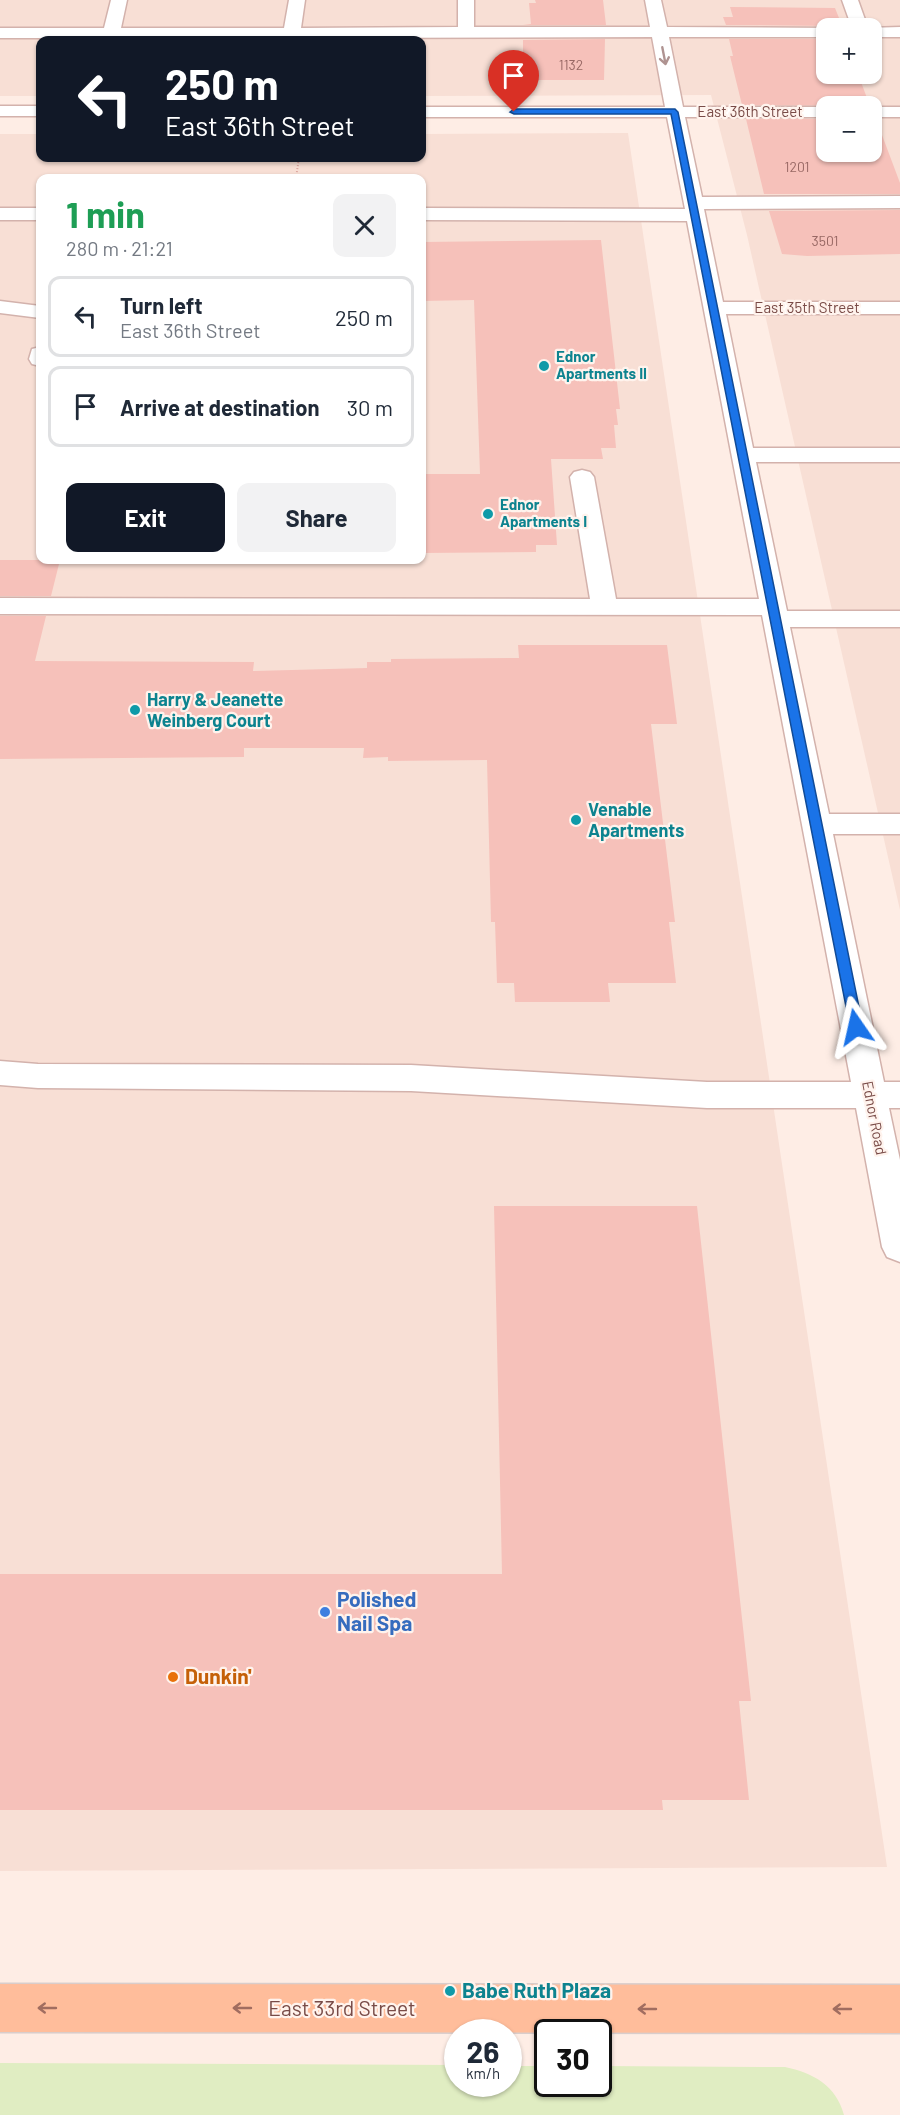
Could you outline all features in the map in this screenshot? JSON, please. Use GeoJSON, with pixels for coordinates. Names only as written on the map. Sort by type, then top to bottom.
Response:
{"type":"FeatureCollection","features":[{"type":"Feature","properties":{"kind":"main road","name":"East 33rd Street"},"geometry":{"type":"LineString","coordinates":[[0,2008],[900,2009]]}},
{"type":"Feature","properties":{"kind":"street"},"geometry":{"type":"LineString","coordinates":[[111,33],[119,0]]}},
{"type":"Feature","properties":{"kind":"street"},"geometry":{"type":"LineString","coordinates":[[292,36],[297,0]]}},
{"type":"Feature","properties":{"kind":"street"},"geometry":{"type":"LineString","coordinates":[[466,0],[466,33]]}},
{"type":"Feature","properties":{"kind":"street","name":"Ednor Road"},"geometry":{"type":"LineString","coordinates":[[653,0],[816,824],[885,1095],[900,1247]]}},
{"type":"Feature","properties":{"kind":"street"},"geometry":{"type":"LineString","coordinates":[[850,0],[856,18]]}},
{"type":"Feature","properties":{"kind":"street"},"geometry":{"type":"LineString","coordinates":[[336,36],[466,33],[816,32]]}},
{"type":"Feature","properties":{"kind":"street"},"geometry":{"type":"LineString","coordinates":[[882,32],[900,32]]}},
{"type":"Feature","properties":{"kind":"street"},"geometry":{"type":"LineString","coordinates":[[0,33],[247,36]]}},
{"type":"Feature","properties":{"kind":"street"},"geometry":{"type":"LineString","coordinates":[[0,111],[36,111]]}},
{"type":"Feature","properties":{"kind":"street","name":"East 36th Street"},"geometry":{"type":"LineString","coordinates":[[426,111],[816,112]]}},
{"type":"Feature","properties":{"kind":"street"},"geometry":{"type":"LineString","coordinates":[[882,112],[900,112]]}},
{"type":"Feature","properties":{"kind":"street"},"geometry":{"type":"LineString","coordinates":[[426,214],[694,209],[900,202]]}},
{"type":"Feature","properties":{"kind":"street"},"geometry":{"type":"LineString","coordinates":[[0,214],[36,214]]}},
{"type":"Feature","properties":{"kind":"street"},"geometry":{"type":"LineString","coordinates":[[0,307],[36,312]]}},
{"type":"Feature","properties":{"kind":"street","name":"East 35th Street"},"geometry":{"type":"LineString","coordinates":[[714,308],[900,308]]}},
{"type":"Feature","properties":{"kind":"street"},"geometry":{"type":"LineString","coordinates":[[743,455],[900,455]]}},
{"type":"Feature","properties":{"kind":"street"},"geometry":{"type":"LineString","coordinates":[[582,477],[604,605]]}},
{"type":"Feature","properties":{"kind":"street"},"geometry":{"type":"LineString","coordinates":[[0,606],[604,605],[900,619]]}},
{"type":"Feature","properties":{"kind":"street"},"geometry":{"type":"LineString","coordinates":[[816,824],[900,824]]}},
{"type":"Feature","properties":{"kind":"street"},"geometry":{"type":"LineString","coordinates":[[0,1073],[38,1076],[411,1078],[708,1095],[885,1095]]}},
{"type":"Feature","properties":{"kind":"shaded area"},"geometry":{"type":"Polygon","coordinates":[[[0,0],[900,0],[900,910],[747,235],[711,95],[426,96],[426,36],[36,36],[36,96],[0,96],[0,0]]]}},
{"type":"Feature","properties":{"kind":"shaded area"},"geometry":{"type":"Polygon","coordinates":[[[628,133],[887,1867],[0,1871],[0,134],[36,134],[36,162],[426,162],[426,134],[628,133]]]}},
{"type":"Feature","properties":{"kind":"green space"},"geometry":{"type":"Polygon","coordinates":[[[0,2063],[444,2065],[444,2097],[522,2097],[522,2066],[534,2066],[534,2097],[612,2097],[612,2066],[785,2067],[805,2073],[822,2082],[835,2096],[844,2115],[0,2115],[0,2063]]]}},
{"type":"Feature","properties":{"kind":"building"},"geometry":{"type":"Polygon","coordinates":[[[535,0],[603,0],[606,25],[523,25],[531,24],[529,3],[536,3],[535,0]]]}},
{"type":"Feature","properties":{"kind":"building"},"geometry":{"type":"Polygon","coordinates":[[[730,7],[835,8],[839,18],[816,18],[816,26],[726,25],[723,17],[733,17],[730,7]]]}},
{"type":"Feature","properties":{"kind":"building"},"geometry":{"type":"Polygon","coordinates":[[[605,39],[604,80],[523,80],[523,40],[605,39]]]}},
{"type":"Feature","properties":{"kind":"building"},"geometry":{"type":"Polygon","coordinates":[[[729,39],[816,39],[816,84],[862,84],[866,96],[816,96],[816,106],[742,105],[730,56],[733,56],[729,39]]]}},
{"type":"Feature","properties":{"kind":"building"},"geometry":{"type":"Polygon","coordinates":[[[746,119],[816,119],[816,162],[882,162],[882,135],[900,183],[900,194],[764,194],[746,119]]]}},
{"type":"Feature","properties":{"kind":"building"},"geometry":{"type":"Polygon","coordinates":[[[900,210],[900,254],[807,256],[782,254],[769,211],[900,210]]]}},
{"type":"Feature","properties":{"kind":"building","name":"Ednor Apartments II"},"geometry":{"type":"Polygon","coordinates":[[[601,240],[620,409],[616,409],[618,425],[614,425],[616,448],[601,448],[603,459],[551,459],[557,545],[536,545],[536,552],[426,553],[426,474],[480,474],[474,300],[426,301],[426,242],[601,240]]]}},
{"type":"Feature","properties":{"kind":"building"},"geometry":{"type":"Polygon","coordinates":[[[0,560],[36,560],[36,564],[59,564],[51,596],[0,596],[0,560]]]}},
{"type":"Feature","properties":{"kind":"building","name":"Venable Apartments"},"geometry":{"type":"Polygon","coordinates":[[[0,616],[46,616],[35,661],[254,662],[253,671],[367,668],[367,662],[391,662],[391,659],[519,658],[518,645],[667,645],[677,724],[651,724],[675,922],[669,922],[676,983],[608,983],[610,1002],[515,1002],[514,983],[497,983],[495,922],[491,922],[487,760],[388,761],[388,757],[363,758],[364,748],[244,748],[244,757],[0,759],[0,616]]]}},
{"type":"Feature","properties":{"kind":"building"},"geometry":{"type":"Polygon","coordinates":[[[494,1206],[697,1206],[751,1701],[739,1701],[749,1800],[662,1800],[663,1810],[0,1810],[0,1574],[502,1574],[494,1206]]]}},
{"type":"Feature","properties":{"kind":"place","name":"Ednor Apartments II"},"geometry":{"type":"Point","coordinates":[544,366]}},
{"type":"Feature","properties":{"kind":"place","name":"Ednor Apartments I"},"geometry":{"type":"Point","coordinates":[488,514]}},
{"type":"Feature","properties":{"kind":"place","name":"Harry & Jeanette Weinberg Court"},"geometry":{"type":"Point","coordinates":[135,710]}},
{"type":"Feature","properties":{"kind":"place","name":"Venable Apartments"},"geometry":{"type":"Point","coordinates":[576,820]}},
{"type":"Feature","properties":{"kind":"place","name":"Polished Nail Spa"},"geometry":{"type":"Point","coordinates":[325,1612]}},
{"type":"Feature","properties":{"kind":"place","name":"Dunkin'"},"geometry":{"type":"Point","coordinates":[173,1677]}},
{"type":"Feature","properties":{"kind":"place","name":"Babe Ruth Plaza"},"geometry":{"type":"Point","coordinates":[450,1991]}},
{"type":"Feature","properties":{"kind":"route"},"geometry":{"type":"LineString","coordinates":[[514,112],[675,112],[856,1027]]}}]}
